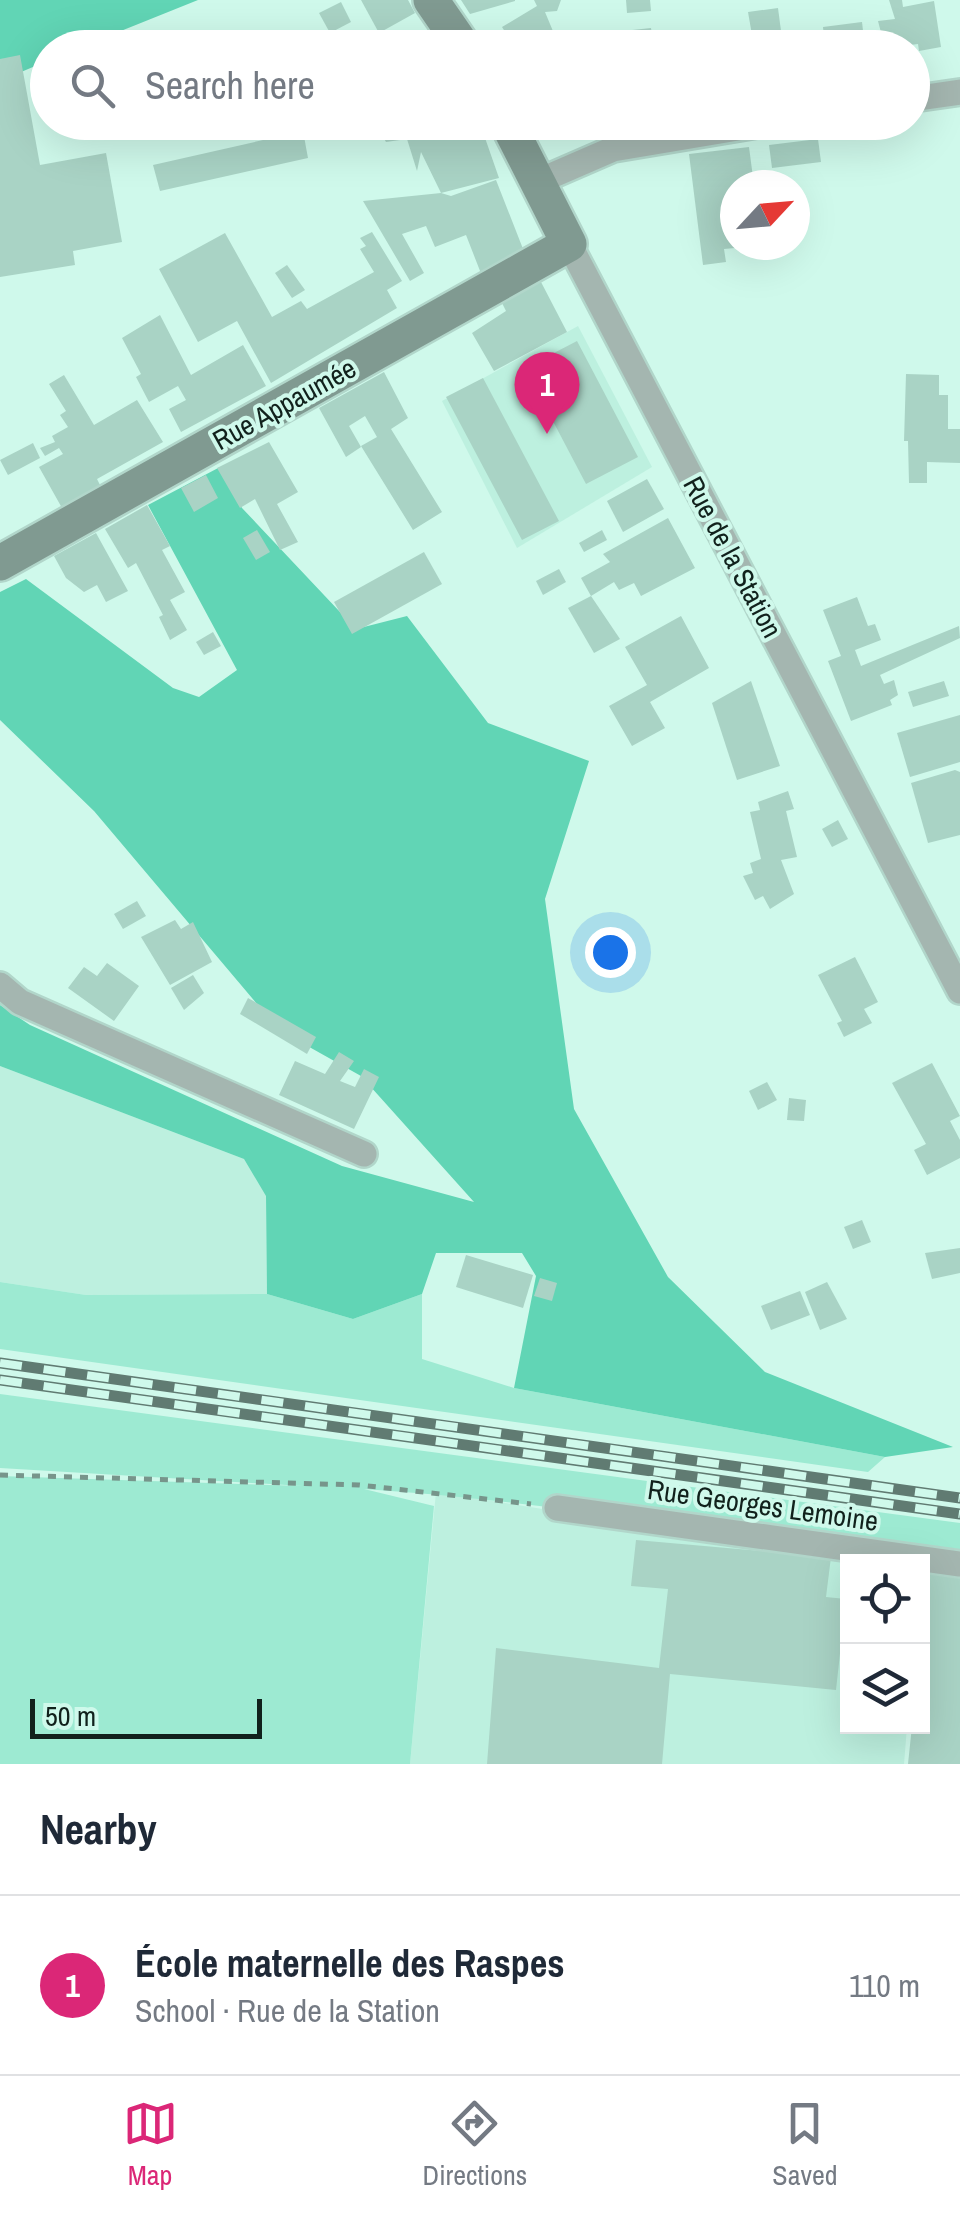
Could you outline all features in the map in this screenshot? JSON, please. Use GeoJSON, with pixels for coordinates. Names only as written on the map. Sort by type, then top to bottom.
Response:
{"type":"FeatureCollection","features":[{"type":"Feature","properties":{"kind":"street"},"geometry":{"type":"LineString","coordinates":[[431,0],[452,30]]}},
{"type":"Feature","properties":{"kind":"street"},"geometry":{"type":"LineString","coordinates":[[930,97],[960,92]]}},
{"type":"Feature","properties":{"kind":"street","name":"Rue de la Station"},"geometry":{"type":"LineString","coordinates":[[516,140],[960,991]]}},
{"type":"Feature","properties":{"kind":"street"},"geometry":{"type":"LineString","coordinates":[[537,182],[613,149],[667,140]]}},
{"type":"Feature","properties":{"kind":"street","name":"Rue Appaumée"},"geometry":{"type":"LineString","coordinates":[[0,563],[568,244]]}},
{"type":"Feature","properties":{"kind":"street"},"geometry":{"type":"LineString","coordinates":[[0,985],[20,1002],[364,1154]]}},
{"type":"Feature","properties":{"kind":"street","name":"Rue Georges Lemoine"},"geometry":{"type":"LineString","coordinates":[[557,1508],[960,1564]]}},
{"type":"Feature","properties":{"kind":"path"},"geometry":{"type":"LineString","coordinates":[[0,1475],[358,1485],[557,1508]]}},
{"type":"Feature","properties":{"kind":"shaded area"},"geometry":{"type":"Polygon","coordinates":[[[578,326],[652,467],[517,548],[442,401],[578,326]]]}},
{"type":"Feature","properties":{"kind":"shaded area"},"geometry":{"type":"Polygon","coordinates":[[[0,1066],[244,1159],[266,1195],[267,1294],[86,1295],[0,1282],[0,1066]]]}},
{"type":"Feature","properties":{"kind":"shaded area"},"geometry":{"type":"Polygon","coordinates":[[[0,1282],[86,1295],[267,1294],[353,1319],[422,1294],[422,1359],[514,1388],[885,1457],[868,1472],[0,1349],[0,1282]]]}},
{"type":"Feature","properties":{"kind":"shaded area"},"geometry":{"type":"Polygon","coordinates":[[[0,1394],[960,1523],[960,1557],[364,1489],[434,1506],[410,1764],[0,1764],[0,1476],[303,1486],[0,1468],[0,1394]]]}},
{"type":"Feature","properties":{"kind":"shaded area"},"geometry":{"type":"Polygon","coordinates":[[[436,1492],[840,1557],[840,1734],[906,1734],[904,1764],[410,1764],[436,1492]]]}},
{"type":"Feature","properties":{"kind":"green space"},"geometry":{"type":"Polygon","coordinates":[[[0,0],[198,0],[123,30],[30,30],[30,68],[0,81],[0,0]]]}},
{"type":"Feature","properties":{"kind":"green space"},"geometry":{"type":"Polygon","coordinates":[[[220,467],[242,508],[356,629],[407,616],[488,723],[589,761],[545,899],[574,1109],[668,1277],[765,1372],[953,1447],[885,1457],[514,1388],[536,1276],[522,1253],[436,1253],[422,1294],[353,1319],[267,1294],[266,1196],[244,1159],[0,1066],[0,1005],[30,1025],[342,1166],[474,1202],[361,1076],[279,1030],[94,811],[0,720],[0,592],[26,579],[173,688],[199,697],[237,670],[148,505],[220,467]]]}},
{"type":"Feature","properties":{"kind":"building"},"geometry":{"type":"Polygon","coordinates":[[[361,0],[408,0],[415,13],[377,30],[361,0]]]}},
{"type":"Feature","properties":{"kind":"building"},"geometry":{"type":"Polygon","coordinates":[[[461,0],[515,0],[515,1],[470,14],[461,0]]]}},
{"type":"Feature","properties":{"kind":"building"},"geometry":{"type":"Polygon","coordinates":[[[534,0],[561,0],[557,11],[545,12],[552,30],[504,30],[502,27],[537,6],[534,0]]]}},
{"type":"Feature","properties":{"kind":"building"},"geometry":{"type":"Polygon","coordinates":[[[626,0],[650,0],[651,11],[627,13],[626,0]]]}},
{"type":"Feature","properties":{"kind":"building"},"geometry":{"type":"Polygon","coordinates":[[[889,0],[902,0],[903,7],[934,1],[941,47],[930,49],[930,30],[880,30],[878,21],[895,19],[889,0]]]}},
{"type":"Feature","properties":{"kind":"building"},"geometry":{"type":"Polygon","coordinates":[[[341,2],[351,22],[328,30],[319,13],[341,2]]]}},
{"type":"Feature","properties":{"kind":"building"},"geometry":{"type":"Polygon","coordinates":[[[778,8],[781,30],[751,30],[748,12],[778,8]]]}},
{"type":"Feature","properties":{"kind":"building"},"geometry":{"type":"Polygon","coordinates":[[[862,22],[863,30],[823,30],[862,22]]]}},
{"type":"Feature","properties":{"kind":"building"},"geometry":{"type":"Polygon","coordinates":[[[20,55],[30,110],[30,140],[35,140],[40,165],[106,153],[122,242],[73,251],[75,265],[0,277],[0,59],[20,55]]]}},
{"type":"Feature","properties":{"kind":"building"},"geometry":{"type":"Polygon","coordinates":[[[263,140],[305,140],[308,158],[160,191],[153,165],[263,140]]]}},
{"type":"Feature","properties":{"kind":"building"},"geometry":{"type":"Polygon","coordinates":[[[407,140],[486,140],[499,178],[441,193],[421,152],[417,171],[407,140]]]}},
{"type":"Feature","properties":{"kind":"building"},"geometry":{"type":"Polygon","coordinates":[[[818,140],[821,162],[772,168],[769,145],[818,140]]]}},
{"type":"Feature","properties":{"kind":"building"},"geometry":{"type":"Polygon","coordinates":[[[749,147],[752,170],[720,170],[720,260],[726,262],[703,265],[689,154],[749,147]]]}},
{"type":"Feature","properties":{"kind":"building"},"geometry":{"type":"Polygon","coordinates":[[[496,180],[525,254],[482,276],[466,235],[435,247],[426,226],[402,234],[424,273],[410,281],[363,201],[441,193],[451,196],[496,180]]]}},
{"type":"Feature","properties":{"kind":"building"},"geometry":{"type":"Polygon","coordinates":[[[372,232],[402,281],[387,290],[397,308],[271,383],[237,321],[198,342],[159,269],[225,233],[272,317],[301,301],[307,309],[374,272],[360,249],[366,246],[360,238],[372,232]]]}},
{"type":"Feature","properties":{"kind":"building"},"geometry":{"type":"Polygon","coordinates":[[[287,265],[305,290],[292,298],[275,273],[287,265]]]}},
{"type":"Feature","properties":{"kind":"building"},"geometry":{"type":"Polygon","coordinates":[[[541,282],[567,332],[494,371],[472,333],[506,311],[502,303],[541,282]]]}},
{"type":"Feature","properties":{"kind":"building"},"geometry":{"type":"Polygon","coordinates":[[[160,315],[191,375],[243,345],[266,386],[181,432],[169,409],[186,400],[178,386],[149,402],[136,377],[141,374],[122,338],[160,315]]]}},
{"type":"Feature","properties":{"kind":"building"},"geometry":{"type":"Polygon","coordinates":[[[577,341],[638,457],[586,484],[525,368],[577,341]]]}},
{"type":"Feature","properties":{"kind":"building"},"geometry":{"type":"Polygon","coordinates":[[[384,372],[408,418],[391,429],[442,512],[413,530],[361,446],[377,437],[365,416],[349,426],[361,447],[346,457],[319,408],[384,372]]]}},
{"type":"Feature","properties":{"kind":"building"},"geometry":{"type":"Polygon","coordinates":[[[906,374],[939,375],[939,395],[948,395],[948,429],[960,429],[960,463],[927,462],[927,483],[909,483],[908,441],[904,441],[906,374]]]}},
{"type":"Feature","properties":{"kind":"building"},"geometry":{"type":"Polygon","coordinates":[[[64,375],[94,425],[137,400],[163,442],[97,479],[101,487],[62,508],[39,467],[63,454],[59,448],[45,456],[40,448],[55,442],[52,436],[68,427],[60,415],[66,411],[49,384],[64,375]]]}},
{"type":"Feature","properties":{"kind":"building"},"geometry":{"type":"Polygon","coordinates":[[[483,378],[559,521],[522,540],[446,397],[483,378]]]}},
{"type":"Feature","properties":{"kind":"building"},"geometry":{"type":"Polygon","coordinates":[[[269,442],[298,492],[277,504],[298,542],[280,550],[255,499],[240,508],[217,468],[269,442]]]}},
{"type":"Feature","properties":{"kind":"building"},"geometry":{"type":"Polygon","coordinates":[[[33,443],[40,458],[8,475],[0,460],[33,443]]]}},
{"type":"Feature","properties":{"kind":"building"},"geometry":{"type":"Polygon","coordinates":[[[206,475],[218,498],[194,512],[181,488],[206,475]]]}},
{"type":"Feature","properties":{"kind":"building"},"geometry":{"type":"Polygon","coordinates":[[[647,479],[664,509],[623,532],[607,501],[647,479]]]}},
{"type":"Feature","properties":{"kind":"building"},"geometry":{"type":"Polygon","coordinates":[[[147,505],[170,546],[162,550],[185,592],[170,600],[187,630],[170,640],[159,617],[163,615],[136,563],[128,568],[105,529],[147,505]]]}},
{"type":"Feature","properties":{"kind":"building"},"geometry":{"type":"Polygon","coordinates":[[[668,518],[695,568],[641,596],[634,583],[619,590],[614,582],[591,596],[581,578],[610,562],[603,554],[668,518]]]}},
{"type":"Feature","properties":{"kind":"building"},"geometry":{"type":"Polygon","coordinates":[[[257,530],[270,552],[256,560],[243,538],[257,530]]]}},
{"type":"Feature","properties":{"kind":"building"},"geometry":{"type":"Polygon","coordinates":[[[602,530],[607,540],[584,552],[579,543],[602,530]]]}},
{"type":"Feature","properties":{"kind":"building"},"geometry":{"type":"Polygon","coordinates":[[[96,533],[128,591],[106,602],[97,585],[84,592],[66,578],[54,556],[96,533]]]}},
{"type":"Feature","properties":{"kind":"building"},"geometry":{"type":"Polygon","coordinates":[[[424,552],[442,584],[352,634],[334,602],[424,552]]]}},
{"type":"Feature","properties":{"kind":"building"},"geometry":{"type":"Polygon","coordinates":[[[559,569],[566,582],[543,595],[536,581],[559,569]]]}},
{"type":"Feature","properties":{"kind":"building"},"geometry":{"type":"Polygon","coordinates":[[[591,596],[620,639],[594,653],[568,608],[591,596]]]}},
{"type":"Feature","properties":{"kind":"building"},"geometry":{"type":"Polygon","coordinates":[[[857,597],[868,626],[875,624],[881,640],[855,650],[861,666],[959,626],[960,638],[880,675],[884,684],[894,680],[898,695],[890,700],[892,705],[851,721],[828,661],[841,656],[823,610],[857,597]]]}},
{"type":"Feature","properties":{"kind":"building"},"geometry":{"type":"Polygon","coordinates":[[[681,616],[709,668],[650,702],[665,728],[632,746],[609,706],[647,685],[625,647],[681,616]]]}},
{"type":"Feature","properties":{"kind":"building"},"geometry":{"type":"Polygon","coordinates":[[[213,632],[221,646],[204,655],[196,642],[213,632]]]}},
{"type":"Feature","properties":{"kind":"building"},"geometry":{"type":"Polygon","coordinates":[[[751,681],[780,766],[737,780],[712,703],[751,681]]]}},
{"type":"Feature","properties":{"kind":"building"},"geometry":{"type":"Polygon","coordinates":[[[944,681],[949,696],[913,707],[908,692],[944,681]]]}},
{"type":"Feature","properties":{"kind":"building"},"geometry":{"type":"Polygon","coordinates":[[[960,715],[960,762],[910,777],[897,733],[960,715]]]}},
{"type":"Feature","properties":{"kind":"building"},"geometry":{"type":"Polygon","coordinates":[[[955,770],[960,772],[960,835],[928,843],[911,783],[955,770]]]}},
{"type":"Feature","properties":{"kind":"building"},"geometry":{"type":"Polygon","coordinates":[[[788,791],[794,809],[786,811],[797,857],[781,860],[794,894],[770,909],[763,896],[755,900],[743,876],[753,873],[750,863],[761,859],[750,812],[760,810],[758,802],[788,791]]]}},
{"type":"Feature","properties":{"kind":"building"},"geometry":{"type":"Polygon","coordinates":[[[838,820],[848,839],[832,847],[822,829],[838,820]]]}},
{"type":"Feature","properties":{"kind":"building"},"geometry":{"type":"Polygon","coordinates":[[[137,901],[146,916],[123,929],[114,914],[137,901]]]}},
{"type":"Feature","properties":{"kind":"building"},"geometry":{"type":"Polygon","coordinates":[[[175,920],[181,929],[193,922],[212,962],[170,985],[141,937],[175,920]]]}},
{"type":"Feature","properties":{"kind":"building"},"geometry":{"type":"Polygon","coordinates":[[[855,957],[878,1002],[864,1009],[872,1023],[844,1037],[837,1023],[842,1021],[818,975],[855,957]]]}},
{"type":"Feature","properties":{"kind":"building"},"geometry":{"type":"Polygon","coordinates":[[[107,963],[139,986],[114,1021],[68,988],[84,967],[97,976],[107,963]]]}},
{"type":"Feature","properties":{"kind":"building"},"geometry":{"type":"Polygon","coordinates":[[[193,975],[204,993],[184,1010],[171,988],[193,975]]]}},
{"type":"Feature","properties":{"kind":"building"},"geometry":{"type":"Polygon","coordinates":[[[248,998],[316,1037],[307,1054],[240,1014],[248,998]]]}},
{"type":"Feature","properties":{"kind":"building"},"geometry":{"type":"Polygon","coordinates":[[[339,1052],[354,1061],[340,1081],[355,1087],[364,1069],[379,1077],[354,1129],[279,1095],[295,1061],[325,1074],[339,1052]]]}},
{"type":"Feature","properties":{"kind":"building"},"geometry":{"type":"Polygon","coordinates":[[[932,1063],[960,1116],[950,1121],[960,1140],[960,1158],[927,1175],[914,1150],[926,1144],[892,1083],[932,1063]]]}},
{"type":"Feature","properties":{"kind":"building"},"geometry":{"type":"Polygon","coordinates":[[[767,1082],[777,1100],[758,1110],[749,1091],[767,1082]]]}},
{"type":"Feature","properties":{"kind":"building"},"geometry":{"type":"Polygon","coordinates":[[[789,1098],[806,1100],[804,1121],[787,1120],[789,1098]]]}},
{"type":"Feature","properties":{"kind":"building"},"geometry":{"type":"Polygon","coordinates":[[[862,1220],[871,1242],[853,1249],[844,1227],[862,1220]]]}},
{"type":"Feature","properties":{"kind":"building"},"geometry":{"type":"Polygon","coordinates":[[[960,1248],[960,1273],[932,1279],[925,1253],[960,1248]]]}},
{"type":"Feature","properties":{"kind":"building"},"geometry":{"type":"Polygon","coordinates":[[[466,1255],[533,1275],[523,1308],[456,1287],[466,1255]]]}},
{"type":"Feature","properties":{"kind":"building"},"geometry":{"type":"Polygon","coordinates":[[[540,1278],[557,1283],[552,1301],[534,1296],[540,1278]]]}},
{"type":"Feature","properties":{"kind":"building"},"geometry":{"type":"Polygon","coordinates":[[[827,1282],[847,1319],[820,1330],[805,1292],[827,1282]]]}},
{"type":"Feature","properties":{"kind":"building"},"geometry":{"type":"Polygon","coordinates":[[[800,1291],[810,1315],[771,1330],[761,1306],[800,1291]]]}},
{"type":"Feature","properties":{"kind":"building"},"geometry":{"type":"Polygon","coordinates":[[[636,1540],[831,1557],[826,1597],[840,1598],[836,1690],[670,1674],[662,1764],[487,1764],[496,1648],[659,1668],[668,1589],[631,1586],[636,1540]]]}},
{"type":"Feature","properties":{"kind":"building"},"geometry":{"type":"Polygon","coordinates":[[[930,1574],[960,1577],[960,1764],[908,1764],[911,1734],[930,1734],[930,1574]]]}},
{"type":"Feature","properties":{"kind":"railway"},"geometry":{"type":"LineString","coordinates":[[0,1363],[960,1498]]}},
{"type":"Feature","properties":{"kind":"railway"},"geometry":{"type":"LineString","coordinates":[[0,1380],[960,1514]]}},
{"type":"Feature","properties":{"kind":"place","name":"École maternelle des Raspes"},"geometry":{"type":"Point","coordinates":[547,434]}}]}
